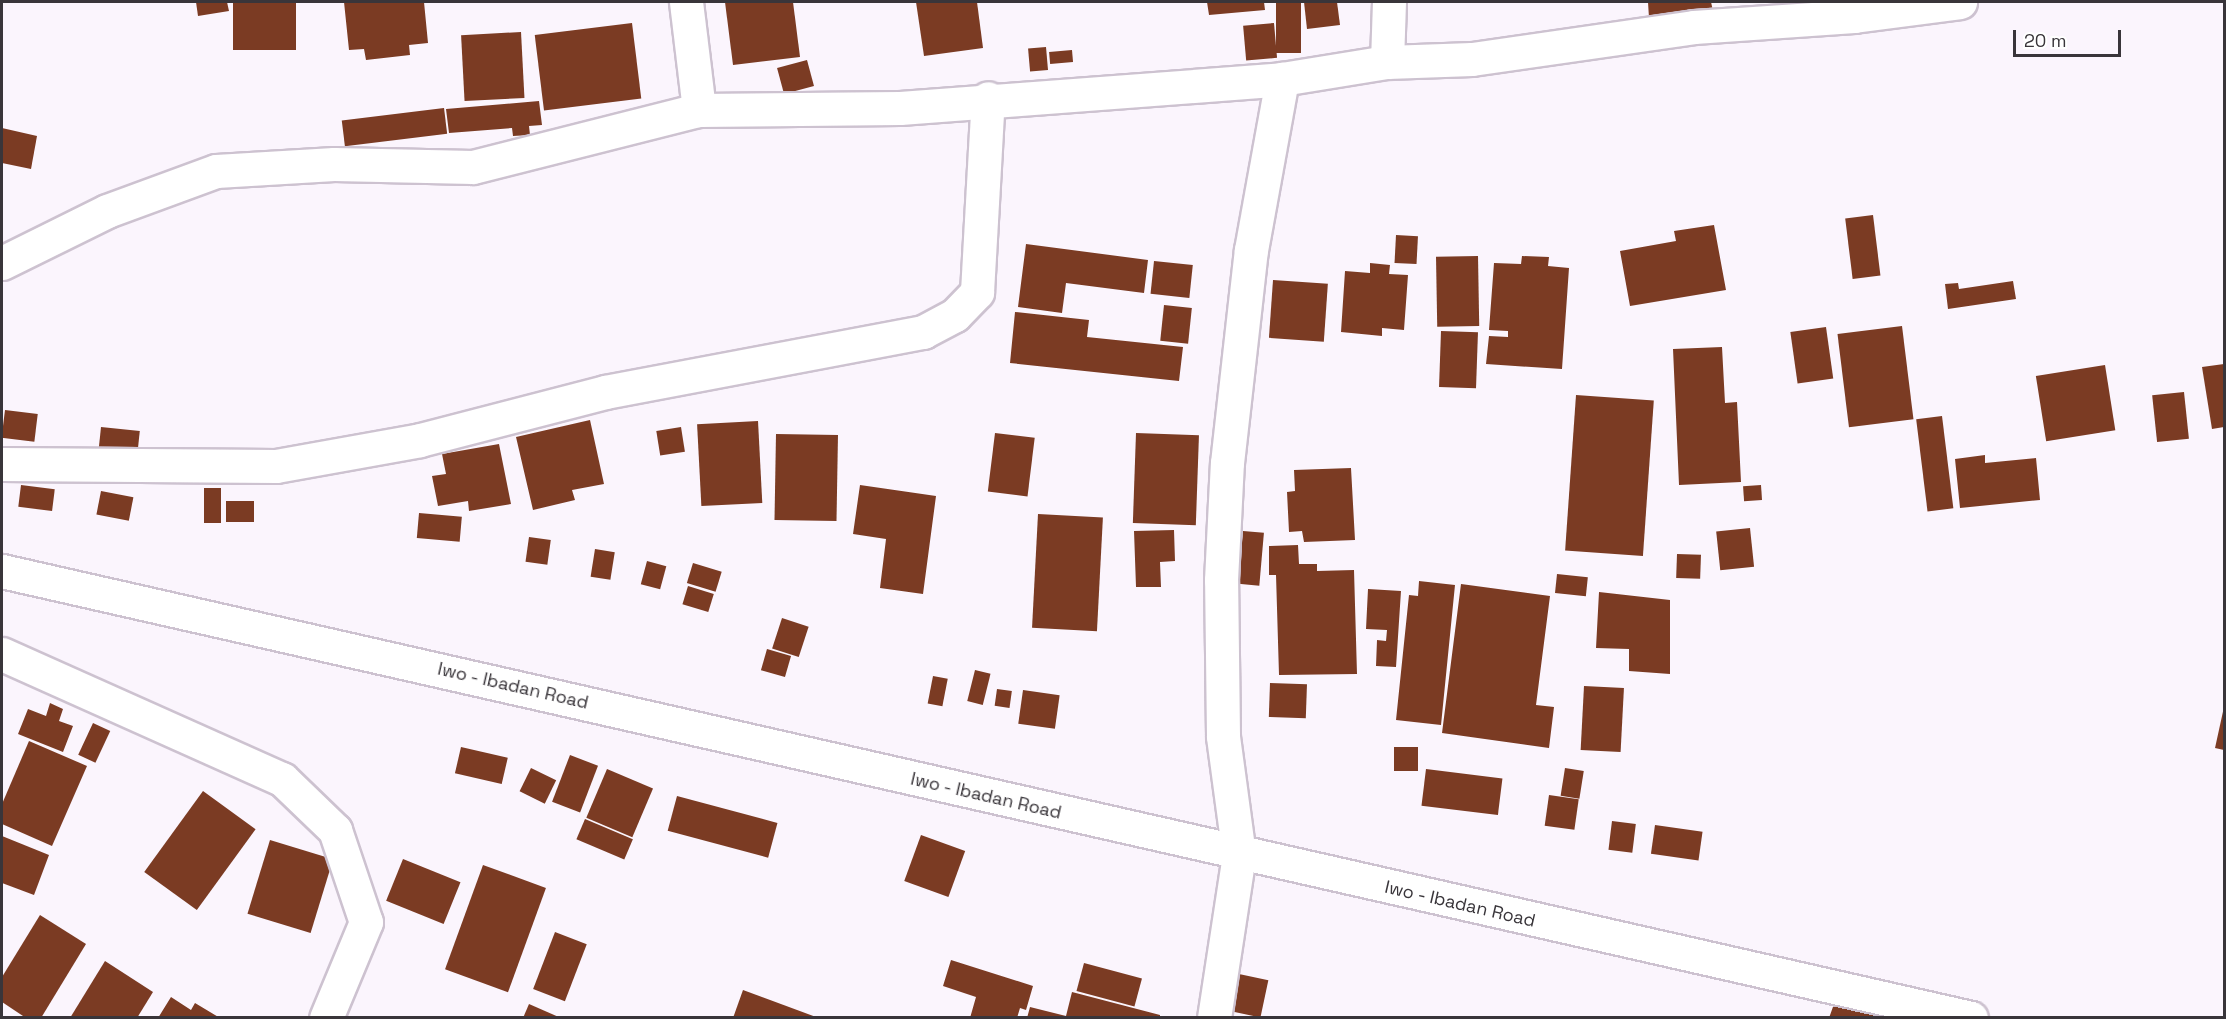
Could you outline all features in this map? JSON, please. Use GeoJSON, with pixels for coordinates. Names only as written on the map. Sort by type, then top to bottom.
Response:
{"type":"FeatureCollection","features":[{"type":"Feature","properties":{"kind":"street"},"geometry":{"type":"LineString","coordinates":[[686,2],[699,110]]}},
{"type":"Feature","properties":{"kind":"street"},"geometry":{"type":"LineString","coordinates":[[1387,62],[1389,2]]}},
{"type":"Feature","properties":{"kind":"street"},"geometry":{"type":"LineString","coordinates":[[2,263],[107,211],[216,171],[334,164],[473,167],[699,110],[817,112],[988,98],[1282,79],[1387,62],[1473,59],[1695,27],[1854,16],[1960,2]]}},
{"type":"Feature","properties":{"kind":"street"},"geometry":{"type":"LineString","coordinates":[[1214,1017],[1239,855],[1223,736],[1227,463],[1251,249],[1282,79]]}},
{"type":"Feature","properties":{"kind":"street"},"geometry":{"type":"LineString","coordinates":[[2,464],[276,466],[420,440],[605,392],[923,332],[955,315],[977,292],[988,98]]}},
{"type":"Feature","properties":{"kind":"street","name":"Iwo - Ibadan Road"},"geometry":{"type":"LineString","coordinates":[[2,571],[1239,855],[1971,1017]]}},
{"type":"Feature","properties":{"kind":"street"},"geometry":{"type":"LineString","coordinates":[[2,654],[282,779],[335,830],[366,922],[327,1017]]}},
{"type":"Feature","properties":{"kind":"building"},"geometry":{"type":"Polygon","coordinates":[[[196,2],[227,2],[229,11],[198,16],[196,2]]]}},
{"type":"Feature","properties":{"kind":"building"},"geometry":{"type":"Polygon","coordinates":[[[233,2],[296,2],[296,50],[233,50],[233,2]]]}},
{"type":"Feature","properties":{"kind":"building"},"geometry":{"type":"Polygon","coordinates":[[[344,2],[424,2],[428,43],[409,45],[410,55],[366,60],[364,49],[349,50],[344,2]]]}},
{"type":"Feature","properties":{"kind":"building"},"geometry":{"type":"Polygon","coordinates":[[[725,2],[793,2],[800,57],[733,65],[725,2]]]}},
{"type":"Feature","properties":{"kind":"building"},"geometry":{"type":"Polygon","coordinates":[[[916,2],[977,2],[983,48],[924,56],[916,2]]]}},
{"type":"Feature","properties":{"kind":"building"},"geometry":{"type":"Polygon","coordinates":[[[1207,2],[1264,2],[1265,10],[1209,15],[1207,2]]]}},
{"type":"Feature","properties":{"kind":"building"},"geometry":{"type":"Polygon","coordinates":[[[1276,2],[1301,2],[1301,53],[1276,53],[1276,2]]]}},
{"type":"Feature","properties":{"kind":"building"},"geometry":{"type":"Polygon","coordinates":[[[1304,2],[1337,2],[1340,25],[1307,29],[1304,2]]]}},
{"type":"Feature","properties":{"kind":"building"},"geometry":{"type":"Polygon","coordinates":[[[1648,2],[1711,2],[1713,11],[1649,18],[1648,2]]]}},
{"type":"Feature","properties":{"kind":"building"},"geometry":{"type":"Polygon","coordinates":[[[632,23],[641,98],[544,110],[535,35],[632,23]]]}},
{"type":"Feature","properties":{"kind":"building"},"geometry":{"type":"Polygon","coordinates":[[[1274,23],[1277,58],[1246,61],[1243,26],[1274,23]]]}},
{"type":"Feature","properties":{"kind":"building"},"geometry":{"type":"Polygon","coordinates":[[[521,32],[524,98],[465,101],[461,35],[521,32]]]}},
{"type":"Feature","properties":{"kind":"building"},"geometry":{"type":"Polygon","coordinates":[[[1046,47],[1048,70],[1030,71],[1028,49],[1046,47]]]}},
{"type":"Feature","properties":{"kind":"building"},"geometry":{"type":"Polygon","coordinates":[[[1072,50],[1073,62],[1050,64],[1049,52],[1072,50]]]}},
{"type":"Feature","properties":{"kind":"building"},"geometry":{"type":"Polygon","coordinates":[[[807,60],[814,86],[784,94],[777,68],[807,60]]]}},
{"type":"Feature","properties":{"kind":"building"},"geometry":{"type":"Polygon","coordinates":[[[539,101],[542,125],[529,126],[530,135],[513,136],[512,128],[449,133],[446,109],[539,101]]]}},
{"type":"Feature","properties":{"kind":"building"},"geometry":{"type":"Polygon","coordinates":[[[444,108],[447,134],[345,146],[342,121],[444,108]]]}},
{"type":"Feature","properties":{"kind":"building"},"geometry":{"type":"Polygon","coordinates":[[[2,128],[37,136],[31,169],[2,163],[2,128]]]}},
{"type":"Feature","properties":{"kind":"building"},"geometry":{"type":"Polygon","coordinates":[[[1873,215],[1880,276],[1853,279],[1845,218],[1873,215]]]}},
{"type":"Feature","properties":{"kind":"building"},"geometry":{"type":"Polygon","coordinates":[[[1714,225],[1726,290],[1630,306],[1620,251],[1676,241],[1674,231],[1714,225]]]}},
{"type":"Feature","properties":{"kind":"building"},"geometry":{"type":"Polygon","coordinates":[[[1396,235],[1418,236],[1417,264],[1395,263],[1396,235]]]}},
{"type":"Feature","properties":{"kind":"building"},"geometry":{"type":"Polygon","coordinates":[[[1026,244],[1148,260],[1144,293],[1066,283],[1062,313],[1018,307],[1026,244]]]}},
{"type":"Feature","properties":{"kind":"building"},"geometry":{"type":"Polygon","coordinates":[[[1478,256],[1479,326],[1437,327],[1436,257],[1478,256]]]}},
{"type":"Feature","properties":{"kind":"building"},"geometry":{"type":"Polygon","coordinates":[[[1522,256],[1549,257],[1548,266],[1569,268],[1562,369],[1486,364],[1489,336],[1508,337],[1508,331],[1489,330],[1494,263],[1521,264],[1522,256]]]}},
{"type":"Feature","properties":{"kind":"building"},"geometry":{"type":"Polygon","coordinates":[[[1154,261],[1193,265],[1189,298],[1151,294],[1154,261]]]}},
{"type":"Feature","properties":{"kind":"building"},"geometry":{"type":"Polygon","coordinates":[[[1370,263],[1390,265],[1389,274],[1408,275],[1404,330],[1382,328],[1382,336],[1341,332],[1345,271],[1370,273],[1370,263]]]}},
{"type":"Feature","properties":{"kind":"building"},"geometry":{"type":"Polygon","coordinates":[[[1273,280],[1328,284],[1324,342],[1269,338],[1273,280]]]}},
{"type":"Feature","properties":{"kind":"building"},"geometry":{"type":"Polygon","coordinates":[[[2013,281],[2016,299],[1948,309],[1945,284],[1958,283],[1959,289],[2013,281]]]}},
{"type":"Feature","properties":{"kind":"building"},"geometry":{"type":"Polygon","coordinates":[[[1164,305],[1192,308],[1188,344],[1160,341],[1164,305]]]}},
{"type":"Feature","properties":{"kind":"building"},"geometry":{"type":"Polygon","coordinates":[[[1015,312],[1089,320],[1087,337],[1183,347],[1179,381],[1010,363],[1015,312]]]}},
{"type":"Feature","properties":{"kind":"building"},"geometry":{"type":"Polygon","coordinates":[[[1902,326],[1913,419],[1849,427],[1837,334],[1902,326]]]}},
{"type":"Feature","properties":{"kind":"building"},"geometry":{"type":"Polygon","coordinates":[[[1826,327],[1833,378],[1798,384],[1790,332],[1826,327]]]}},
{"type":"Feature","properties":{"kind":"building"},"geometry":{"type":"Polygon","coordinates":[[[1441,331],[1478,332],[1476,388],[1439,387],[1441,331]]]}},
{"type":"Feature","properties":{"kind":"building"},"geometry":{"type":"Polygon","coordinates":[[[1722,347],[1725,403],[1737,402],[1741,482],[1679,485],[1673,349],[1722,347]]]}},
{"type":"Feature","properties":{"kind":"building"},"geometry":{"type":"Polygon","coordinates":[[[2224,364],[2224,427],[2212,429],[2202,367],[2224,364]]]}},
{"type":"Feature","properties":{"kind":"building"},"geometry":{"type":"Polygon","coordinates":[[[2105,365],[2115,430],[2046,441],[2036,376],[2105,365]]]}},
{"type":"Feature","properties":{"kind":"building"},"geometry":{"type":"Polygon","coordinates":[[[2184,392],[2189,439],[2157,442],[2152,395],[2184,392]]]}},
{"type":"Feature","properties":{"kind":"building"},"geometry":{"type":"Polygon","coordinates":[[[1576,395],[1654,400],[1643,556],[1565,551],[1576,395]]]}},
{"type":"Feature","properties":{"kind":"building"},"geometry":{"type":"Polygon","coordinates":[[[5,410],[38,414],[34,442],[2,438],[5,410]]]}},
{"type":"Feature","properties":{"kind":"building"},"geometry":{"type":"Polygon","coordinates":[[[1942,416],[1953,508],[1928,511],[1916,419],[1942,416]]]}},
{"type":"Feature","properties":{"kind":"building"},"geometry":{"type":"Polygon","coordinates":[[[590,420],[604,484],[572,490],[575,500],[533,510],[516,437],[590,420]]]}},
{"type":"Feature","properties":{"kind":"building"},"geometry":{"type":"Polygon","coordinates":[[[758,421],[762,503],[701,506],[697,424],[758,421]]]}},
{"type":"Feature","properties":{"kind":"building"},"geometry":{"type":"Polygon","coordinates":[[[101,427],[140,431],[137,453],[99,449],[101,427]]]}},
{"type":"Feature","properties":{"kind":"building"},"geometry":{"type":"Polygon","coordinates":[[[681,427],[685,452],[660,456],[656,431],[681,427]]]}},
{"type":"Feature","properties":{"kind":"building"},"geometry":{"type":"Polygon","coordinates":[[[995,433],[1035,438],[1028,496],[988,492],[995,433]]]}},
{"type":"Feature","properties":{"kind":"building"},"geometry":{"type":"Polygon","coordinates":[[[1136,433],[1199,435],[1196,525],[1133,523],[1136,433]]]}},
{"type":"Feature","properties":{"kind":"building"},"geometry":{"type":"Polygon","coordinates":[[[776,434],[838,435],[836,521],[774,520],[776,434]]]}},
{"type":"Feature","properties":{"kind":"building"},"geometry":{"type":"Polygon","coordinates":[[[499,444],[511,504],[469,511],[468,501],[438,506],[432,476],[446,474],[442,454],[499,444]]]}},
{"type":"Feature","properties":{"kind":"building"},"geometry":{"type":"Polygon","coordinates":[[[1985,455],[1985,463],[2036,458],[2040,500],[1960,508],[1955,459],[1985,455]]]}},
{"type":"Feature","properties":{"kind":"building"},"geometry":{"type":"Polygon","coordinates":[[[1351,468],[1355,540],[1304,542],[1302,531],[1289,532],[1287,492],[1295,491],[1294,470],[1351,468]]]}},
{"type":"Feature","properties":{"kind":"building"},"geometry":{"type":"Polygon","coordinates":[[[21,485],[55,489],[52,511],[18,507],[21,485]]]}},
{"type":"Feature","properties":{"kind":"building"},"geometry":{"type":"Polygon","coordinates":[[[860,485],[936,496],[923,594],[880,588],[886,539],[853,534],[860,485]]]}},
{"type":"Feature","properties":{"kind":"building"},"geometry":{"type":"Polygon","coordinates":[[[1761,485],[1762,500],[1744,501],[1743,486],[1761,485]]]}},
{"type":"Feature","properties":{"kind":"building"},"geometry":{"type":"Polygon","coordinates":[[[204,488],[221,488],[221,523],[204,523],[204,488]]]}},
{"type":"Feature","properties":{"kind":"building"},"geometry":{"type":"Polygon","coordinates":[[[101,491],[133,497],[129,521],[96,515],[101,491]]]}},
{"type":"Feature","properties":{"kind":"building"},"geometry":{"type":"Polygon","coordinates":[[[226,501],[254,501],[254,522],[226,522],[226,501]]]}},
{"type":"Feature","properties":{"kind":"building"},"geometry":{"type":"Polygon","coordinates":[[[419,513],[462,517],[460,542],[417,538],[419,513]]]}},
{"type":"Feature","properties":{"kind":"building"},"geometry":{"type":"Polygon","coordinates":[[[1038,514],[1103,517],[1097,631],[1032,628],[1038,514]]]}},
{"type":"Feature","properties":{"kind":"building"},"geometry":{"type":"Polygon","coordinates":[[[1750,528],[1754,567],[1720,570],[1716,532],[1750,528]]]}},
{"type":"Feature","properties":{"kind":"building"},"geometry":{"type":"Polygon","coordinates":[[[1174,530],[1175,561],[1160,562],[1161,587],[1136,587],[1134,531],[1174,530]]]}},
{"type":"Feature","properties":{"kind":"building"},"geometry":{"type":"Polygon","coordinates":[[[1243,531],[1264,533],[1259,586],[1238,584],[1243,531]]]}},
{"type":"Feature","properties":{"kind":"building"},"geometry":{"type":"Polygon","coordinates":[[[529,537],[551,540],[547,565],[526,562],[529,537]]]}},
{"type":"Feature","properties":{"kind":"building"},"geometry":{"type":"Polygon","coordinates":[[[1298,545],[1299,564],[1317,564],[1317,571],[1354,570],[1357,674],[1279,675],[1276,575],[1269,575],[1269,546],[1298,545]]]}},
{"type":"Feature","properties":{"kind":"building"},"geometry":{"type":"Polygon","coordinates":[[[595,549],[615,552],[610,580],[591,577],[595,549]]]}},
{"type":"Feature","properties":{"kind":"building"},"geometry":{"type":"Polygon","coordinates":[[[1677,554],[1701,555],[1700,579],[1676,578],[1677,554]]]}},
{"type":"Feature","properties":{"kind":"building"},"geometry":{"type":"Polygon","coordinates":[[[647,561],[666,566],[660,589],[641,584],[647,561]]]}},
{"type":"Feature","properties":{"kind":"building"},"geometry":{"type":"Polygon","coordinates":[[[693,563],[722,572],[716,592],[687,583],[693,563]]]}},
{"type":"Feature","properties":{"kind":"building"},"geometry":{"type":"Polygon","coordinates":[[[1557,574],[1588,577],[1586,596],[1555,593],[1557,574]]]}},
{"type":"Feature","properties":{"kind":"building"},"geometry":{"type":"Polygon","coordinates":[[[1419,581],[1455,585],[1441,725],[1396,720],[1409,595],[1418,596],[1419,581]]]}},
{"type":"Feature","properties":{"kind":"building"},"geometry":{"type":"Polygon","coordinates":[[[1461,584],[1550,596],[1536,705],[1554,707],[1549,748],[1442,733],[1461,584]]]}},
{"type":"Feature","properties":{"kind":"building"},"geometry":{"type":"Polygon","coordinates":[[[688,586],[714,594],[708,612],[682,604],[688,586]]]}},
{"type":"Feature","properties":{"kind":"building"},"geometry":{"type":"Polygon","coordinates":[[[1368,589],[1401,591],[1396,667],[1376,666],[1377,640],[1386,641],[1387,630],[1366,629],[1368,589]]]}},
{"type":"Feature","properties":{"kind":"building"},"geometry":{"type":"Polygon","coordinates":[[[1599,592],[1670,600],[1670,674],[1629,671],[1629,649],[1596,648],[1599,592]]]}},
{"type":"Feature","properties":{"kind":"building"},"geometry":{"type":"Polygon","coordinates":[[[782,618],[809,627],[799,657],[772,648],[782,618]]]}},
{"type":"Feature","properties":{"kind":"building"},"geometry":{"type":"Polygon","coordinates":[[[767,649],[791,656],[785,677],[761,670],[767,649]]]}},
{"type":"Feature","properties":{"kind":"building"},"geometry":{"type":"Polygon","coordinates":[[[975,670],[991,674],[983,705],[967,701],[975,670]]]}},
{"type":"Feature","properties":{"kind":"building"},"geometry":{"type":"Polygon","coordinates":[[[933,676],[948,679],[942,706],[928,703],[933,676]]]}},
{"type":"Feature","properties":{"kind":"building"},"geometry":{"type":"Polygon","coordinates":[[[1270,683],[1307,684],[1306,718],[1269,717],[1270,683]]]}},
{"type":"Feature","properties":{"kind":"building"},"geometry":{"type":"Polygon","coordinates":[[[1584,686],[1624,688],[1621,752],[1581,750],[1584,686]]]}},
{"type":"Feature","properties":{"kind":"building"},"geometry":{"type":"Polygon","coordinates":[[[997,689],[1012,691],[1009,708],[995,706],[997,689]]]}},
{"type":"Feature","properties":{"kind":"building"},"geometry":{"type":"Polygon","coordinates":[[[1023,690],[1060,695],[1055,729],[1018,724],[1023,690]]]}},
{"type":"Feature","properties":{"kind":"building"},"geometry":{"type":"Polygon","coordinates":[[[50,703],[63,709],[59,721],[73,726],[63,752],[18,734],[28,709],[46,716],[50,703]]]}},
{"type":"Feature","properties":{"kind":"building"},"geometry":{"type":"Polygon","coordinates":[[[2224,707],[2224,750],[2215,748],[2224,707]]]}},
{"type":"Feature","properties":{"kind":"building"},"geometry":{"type":"Polygon","coordinates":[[[93,723],[110,731],[95,763],[78,755],[93,723]]]}},
{"type":"Feature","properties":{"kind":"building"},"geometry":{"type":"Polygon","coordinates":[[[29,741],[87,766],[52,846],[2,824],[2,804],[29,741]]]}},
{"type":"Feature","properties":{"kind":"building"},"geometry":{"type":"Polygon","coordinates":[[[461,747],[508,758],[502,784],[455,773],[461,747]]]}},
{"type":"Feature","properties":{"kind":"building"},"geometry":{"type":"Polygon","coordinates":[[[1394,747],[1418,747],[1418,771],[1394,771],[1394,747]]]}},
{"type":"Feature","properties":{"kind":"building"},"geometry":{"type":"Polygon","coordinates":[[[570,755],[598,766],[580,812],[552,802],[570,755]]]}},
{"type":"Feature","properties":{"kind":"building"},"geometry":{"type":"Polygon","coordinates":[[[531,768],[556,780],[545,804],[520,791],[531,768]]]}},
{"type":"Feature","properties":{"kind":"building"},"geometry":{"type":"Polygon","coordinates":[[[1565,768],[1584,771],[1579,799],[1561,796],[1565,768]]]}},
{"type":"Feature","properties":{"kind":"building"},"geometry":{"type":"Polygon","coordinates":[[[607,769],[653,789],[632,837],[586,818],[607,769]]]}},
{"type":"Feature","properties":{"kind":"building"},"geometry":{"type":"Polygon","coordinates":[[[1426,769],[1502,778],[1498,815],[1421,806],[1426,769]]]}},
{"type":"Feature","properties":{"kind":"building"},"geometry":{"type":"Polygon","coordinates":[[[203,791],[256,829],[197,910],[144,872],[203,791]]]}},
{"type":"Feature","properties":{"kind":"building"},"geometry":{"type":"Polygon","coordinates":[[[1549,795],[1579,799],[1574,830],[1545,826],[1549,795]]]}},
{"type":"Feature","properties":{"kind":"building"},"geometry":{"type":"Polygon","coordinates":[[[677,796],[777,823],[768,858],[668,831],[677,796]]]}},
{"type":"Feature","properties":{"kind":"building"},"geometry":{"type":"Polygon","coordinates":[[[585,819],[633,839],[624,860],[576,839],[585,819]]]}},
{"type":"Feature","properties":{"kind":"building"},"geometry":{"type":"Polygon","coordinates":[[[1612,821],[1636,824],[1632,853],[1608,850],[1612,821]]]}},
{"type":"Feature","properties":{"kind":"building"},"geometry":{"type":"Polygon","coordinates":[[[1655,825],[1703,832],[1698,860],[1651,854],[1655,825]]]}},
{"type":"Feature","properties":{"kind":"building"},"geometry":{"type":"Polygon","coordinates":[[[921,835],[965,851],[948,897],[904,881],[921,835]]]}},
{"type":"Feature","properties":{"kind":"building"},"geometry":{"type":"Polygon","coordinates":[[[2,836],[49,855],[34,895],[2,883],[2,836]]]}},
{"type":"Feature","properties":{"kind":"building"},"geometry":{"type":"Polygon","coordinates":[[[270,840],[333,859],[311,933],[247,914],[270,840]]]}},
{"type":"Feature","properties":{"kind":"building"},"geometry":{"type":"Polygon","coordinates":[[[403,859],[460,882],[444,924],[386,901],[403,859]]]}},
{"type":"Feature","properties":{"kind":"building"},"geometry":{"type":"Polygon","coordinates":[[[483,865],[546,888],[508,992],[445,969],[483,865]]]}},
{"type":"Feature","properties":{"kind":"building"},"geometry":{"type":"Polygon","coordinates":[[[40,915],[86,944],[41,1018],[26,1018],[2,1002],[2,977],[40,915]]]}},
{"type":"Feature","properties":{"kind":"building"},"geometry":{"type":"Polygon","coordinates":[[[555,932],[587,944],[565,1001],[533,989],[555,932]]]}},
{"type":"Feature","properties":{"kind":"building"},"geometry":{"type":"Polygon","coordinates":[[[951,960],[1033,986],[1026,1010],[1020,1008],[1017,1018],[970,1018],[976,997],[943,986],[951,960]]]}},
{"type":"Feature","properties":{"kind":"building"},"geometry":{"type":"Polygon","coordinates":[[[105,961],[153,992],[137,1018],[70,1018],[105,961]]]}},
{"type":"Feature","properties":{"kind":"building"},"geometry":{"type":"Polygon","coordinates":[[[1084,963],[1142,979],[1134,1007],[1076,991],[1084,963]]]}},
{"type":"Feature","properties":{"kind":"building"},"geometry":{"type":"Polygon","coordinates":[[[1239,974],[1268,980],[1260,1017],[1231,1011],[1239,974]]]}},
{"type":"Feature","properties":{"kind":"building"},"geometry":{"type":"Polygon","coordinates":[[[743,990],[816,1017],[816,1018],[733,1018],[743,990]]]}},
{"type":"Feature","properties":{"kind":"building"},"geometry":{"type":"Polygon","coordinates":[[[1072,992],[1160,1015],[1160,1018],[1027,1018],[1030,1007],[1066,1016],[1072,992]]]}},
{"type":"Feature","properties":{"kind":"building"},"geometry":{"type":"Polygon","coordinates":[[[171,997],[191,1010],[195,1003],[220,1018],[158,1018],[171,997]]]}},
{"type":"Feature","properties":{"kind":"building"},"geometry":{"type":"Polygon","coordinates":[[[1817,999],[1886,1006],[1883,1018],[1829,1018],[1834,1004],[1817,999]]]}},
{"type":"Feature","properties":{"kind":"building"},"geometry":{"type":"Polygon","coordinates":[[[529,1004],[561,1018],[523,1018],[529,1004]]]}}]}
